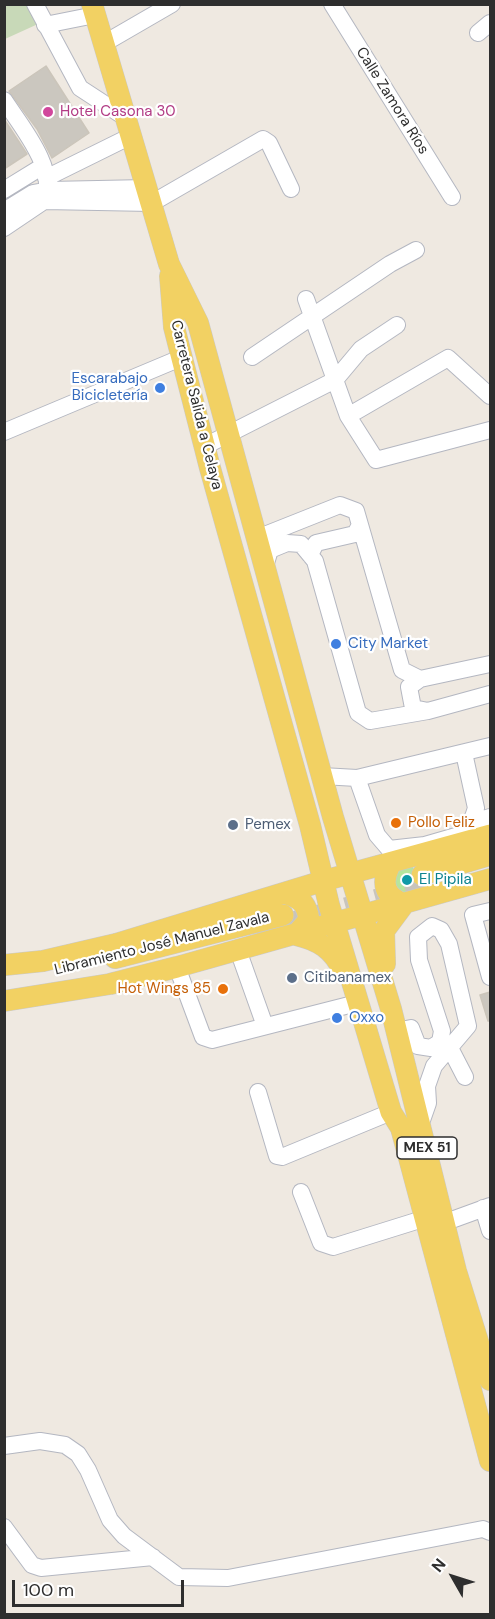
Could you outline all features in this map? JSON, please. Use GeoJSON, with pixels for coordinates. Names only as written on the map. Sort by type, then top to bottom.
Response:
{"type":"FeatureCollection","features":[{"type":"Feature","properties":{"kind":"main road","name":"MEX 51"},"geometry":{"type":"LineString","coordinates":[[93,10],[169,264]]}},
{"type":"Feature","properties":{"kind":"main road","name":"Carretera Salida a Celaya"},"geometry":{"type":"LineString","coordinates":[[169,264],[174,327],[310,825],[332,914]]}},
{"type":"Feature","properties":{"kind":"main road","name":"Carretera Salida a Celaya"},"geometry":{"type":"LineString","coordinates":[[169,264],[198,323],[227,436],[359,906]]}},
{"type":"Feature","properties":{"kind":"main road"},"geometry":{"type":"LineString","coordinates":[[232,546],[257,538]]}},
{"type":"Feature","properties":{"kind":"main road"},"geometry":{"type":"LineString","coordinates":[[333,817],[352,849],[368,861],[390,865]]}},
{"type":"Feature","properties":{"kind":"main road"},"geometry":{"type":"LineString","coordinates":[[288,894],[302,881],[313,857],[310,825]]}},
{"type":"Feature","properties":{"kind":"main road"},"geometry":{"type":"LineString","coordinates":[[4,965],[43,961],[116,944],[288,894],[323,881],[390,865],[484,838]]}},
{"type":"Feature","properties":{"kind":"main road"},"geometry":{"type":"LineString","coordinates":[[484,838],[424,880],[490,868]]}},
{"type":"Feature","properties":{"kind":"main road"},"geometry":{"type":"LineString","coordinates":[[390,865],[384,878],[386,890],[393,900],[404,904]]}},
{"type":"Feature","properties":{"kind":"main road"},"geometry":{"type":"LineString","coordinates":[[4,1001],[110,984],[238,950],[288,925],[359,906],[404,904],[490,879]]}},
{"type":"Feature","properties":{"kind":"main road"},"geometry":{"type":"LineString","coordinates":[[288,894],[300,898],[307,908],[309,920],[288,925]]}},
{"type":"Feature","properties":{"kind":"main road"},"geometry":{"type":"LineString","coordinates":[[390,1009],[384,931],[404,904]]}},
{"type":"Feature","properties":{"kind":"main road","name":"MEX 51"},"geometry":{"type":"LineString","coordinates":[[359,906],[396,1031],[404,1121]]}},
{"type":"Feature","properties":{"kind":"main road","name":"MEX 51"},"geometry":{"type":"LineString","coordinates":[[332,914],[357,1003],[404,1121],[436,1220],[456,1271],[490,1380]]}},
{"type":"Feature","properties":{"kind":"main road"},"geometry":{"type":"LineString","coordinates":[[288,925],[319,940],[338,960],[357,1003]]}},
{"type":"Feature","properties":{"kind":"main road","name":"Libramiento José Manuel Zavala"},"geometry":{"type":"LineString","coordinates":[[4,976],[82,966],[288,925]]}},
{"type":"Feature","properties":{"kind":"main road","name":"Libramiento José Manuel Zavala"},"geometry":{"type":"LineString","coordinates":[[4,992],[81,980],[133,968],[288,925]]}},
{"type":"Feature","properties":{"kind":"main road","name":"MEX 51"},"geometry":{"type":"LineString","coordinates":[[436,1220],[490,1461]]}},
{"type":"Feature","properties":{"kind":"street"},"geometry":{"type":"LineString","coordinates":[[4,211],[128,127],[80,88],[36,4]]}},
{"type":"Feature","properties":{"kind":"street"},"geometry":{"type":"LineString","coordinates":[[103,44],[172,4]]}},
{"type":"Feature","properties":{"kind":"street","name":"Calle Zamora Ríos"},"geometry":{"type":"LineString","coordinates":[[332,4],[452,197]]}},
{"type":"Feature","properties":{"kind":"street"},"geometry":{"type":"LineString","coordinates":[[45,25],[93,10]]}},
{"type":"Feature","properties":{"kind":"street"},"geometry":{"type":"LineString","coordinates":[[4,100],[42,159],[45,184],[4,228]]}},
{"type":"Feature","properties":{"kind":"street"},"geometry":{"type":"LineString","coordinates":[[4,190],[45,184],[149,195],[262,139],[269,143],[291,189]]}},
{"type":"Feature","properties":{"kind":"street"},"geometry":{"type":"LineString","coordinates":[[252,357],[313,315],[416,250]]}},
{"type":"Feature","properties":{"kind":"street"},"geometry":{"type":"LineString","coordinates":[[306,299],[348,416],[376,460],[490,430]]}},
{"type":"Feature","properties":{"kind":"street"},"geometry":{"type":"LineString","coordinates":[[205,446],[335,380],[361,349],[397,325]]}},
{"type":"Feature","properties":{"kind":"street"},"geometry":{"type":"LineString","coordinates":[[4,432],[183,357]]}},
{"type":"Feature","properties":{"kind":"street"},"geometry":{"type":"LineString","coordinates":[[348,416],[448,358],[490,396]]}},
{"type":"Feature","properties":{"kind":"street"},"geometry":{"type":"LineString","coordinates":[[257,538],[340,505],[356,511],[402,670],[420,679]]}},
{"type":"Feature","properties":{"kind":"street"},"geometry":{"type":"LineString","coordinates":[[318,513],[326,542]]}},
{"type":"Feature","properties":{"kind":"street"},"geometry":{"type":"LineString","coordinates":[[310,555],[316,543],[355,534],[360,525]]}},
{"type":"Feature","properties":{"kind":"street"},"geometry":{"type":"LineString","coordinates":[[265,566],[270,550],[287,543],[301,544],[315,561],[358,713],[369,721],[428,711],[490,694]]}},
{"type":"Feature","properties":{"kind":"street"},"geometry":{"type":"LineString","coordinates":[[428,711],[413,708],[409,687],[420,679],[490,664]]}},
{"type":"Feature","properties":{"kind":"street"},"geometry":{"type":"LineString","coordinates":[[322,776],[357,778],[490,746]]}},
{"type":"Feature","properties":{"kind":"street"},"geometry":{"type":"LineString","coordinates":[[464,753],[484,838]]}},
{"type":"Feature","properties":{"kind":"street"},"geometry":{"type":"LineString","coordinates":[[357,778],[377,835],[389,849],[425,845],[463,834],[484,838]]}},
{"type":"Feature","properties":{"kind":"street"},"geometry":{"type":"LineString","coordinates":[[484,838],[490,817]]}},
{"type":"Feature","properties":{"kind":"street"},"geometry":{"type":"LineString","coordinates":[[490,911],[473,915],[490,977]]}},
{"type":"Feature","properties":{"kind":"street"},"geometry":{"type":"LineString","coordinates":[[427,1086],[434,1066],[445,1046],[468,1026],[449,944],[441,930],[432,926],[418,937],[419,960],[445,1046],[465,1077]]}},
{"type":"Feature","properties":{"kind":"street"},"geometry":{"type":"LineString","coordinates":[[238,950],[265,1026]]}},
{"type":"Feature","properties":{"kind":"street"},"geometry":{"type":"LineString","coordinates":[[177,967],[203,1037],[212,1040],[357,1003]]}},
{"type":"Feature","properties":{"kind":"street"},"geometry":{"type":"LineString","coordinates":[[258,1092],[277,1156],[282,1157],[404,1121],[428,1103],[427,1086],[418,1046],[411,1028],[396,1031]]}},
{"type":"Feature","properties":{"kind":"street"},"geometry":{"type":"LineString","coordinates":[[418,1046],[432,1048],[445,1046]]}},
{"type":"Feature","properties":{"kind":"street"},"geometry":{"type":"LineString","coordinates":[[301,1192],[321,1243],[333,1247],[487,1207],[490,1231]]}},
{"type":"Feature","properties":{"kind":"street"},"geometry":{"type":"LineString","coordinates":[[4,1446],[40,1441],[65,1445],[78,1454],[88,1470],[110,1520],[124,1536],[179,1576],[228,1578],[483,1529],[490,1532]]}},
{"type":"Feature","properties":{"kind":"street"},"geometry":{"type":"LineString","coordinates":[[4,1527],[32,1565],[41,1568],[153,1557]]}},
{"type":"Feature","properties":{"kind":"green space"},"geometry":{"type":"Polygon","coordinates":[[[5,5],[28,5],[38,24],[5,39],[5,5]]]}},
{"type":"Feature","properties":{"kind":"green space"},"geometry":{"type":"Polygon","coordinates":[[[412,864],[421,890],[401,896],[390,889],[393,871],[412,864]]]}},
{"type":"Feature","properties":{"kind":"building","name":"Hotel Casona 30"},"geometry":{"type":"Polygon","coordinates":[[[46,66],[89,133],[52,158],[37,129],[9,91],[46,66]]]}},
{"type":"Feature","properties":{"kind":"building"},"geometry":{"type":"Polygon","coordinates":[[[4,119],[27,154],[4,169],[4,119]]]}},
{"type":"Feature","properties":{"kind":"building"},"geometry":{"type":"Polygon","coordinates":[[[490,992],[490,1021],[488,1021],[480,995],[490,992]]]}},
{"type":"Feature","properties":{"kind":"tunnel"},"geometry":{"type":"LineString","coordinates":[[286,924],[426,886]]}},
{"type":"Feature","properties":{"kind":"place","name":"Hotel Casona 30"},"geometry":{"type":"Point","coordinates":[48,112]}},
{"type":"Feature","properties":{"kind":"place","name":"Escarabajo Bicicletería"},"geometry":{"type":"Point","coordinates":[160,388]}},
{"type":"Feature","properties":{"kind":"place","name":"City Market"},"geometry":{"type":"Point","coordinates":[336,644]}},
{"type":"Feature","properties":{"kind":"place","name":"Pollo Feliz"},"geometry":{"type":"Point","coordinates":[396,823]}},
{"type":"Feature","properties":{"kind":"place","name":"Pemex"},"geometry":{"type":"Point","coordinates":[233,825]}},
{"type":"Feature","properties":{"kind":"place","name":"El Pipila"},"geometry":{"type":"Point","coordinates":[407,880]}},
{"type":"Feature","properties":{"kind":"place","name":"Citibanamex"},"geometry":{"type":"Point","coordinates":[292,978]}},
{"type":"Feature","properties":{"kind":"place","name":"Hot Wings 85"},"geometry":{"type":"Point","coordinates":[223,989]}},
{"type":"Feature","properties":{"kind":"place","name":"Oxxo"},"geometry":{"type":"Point","coordinates":[337,1018]}}]}
